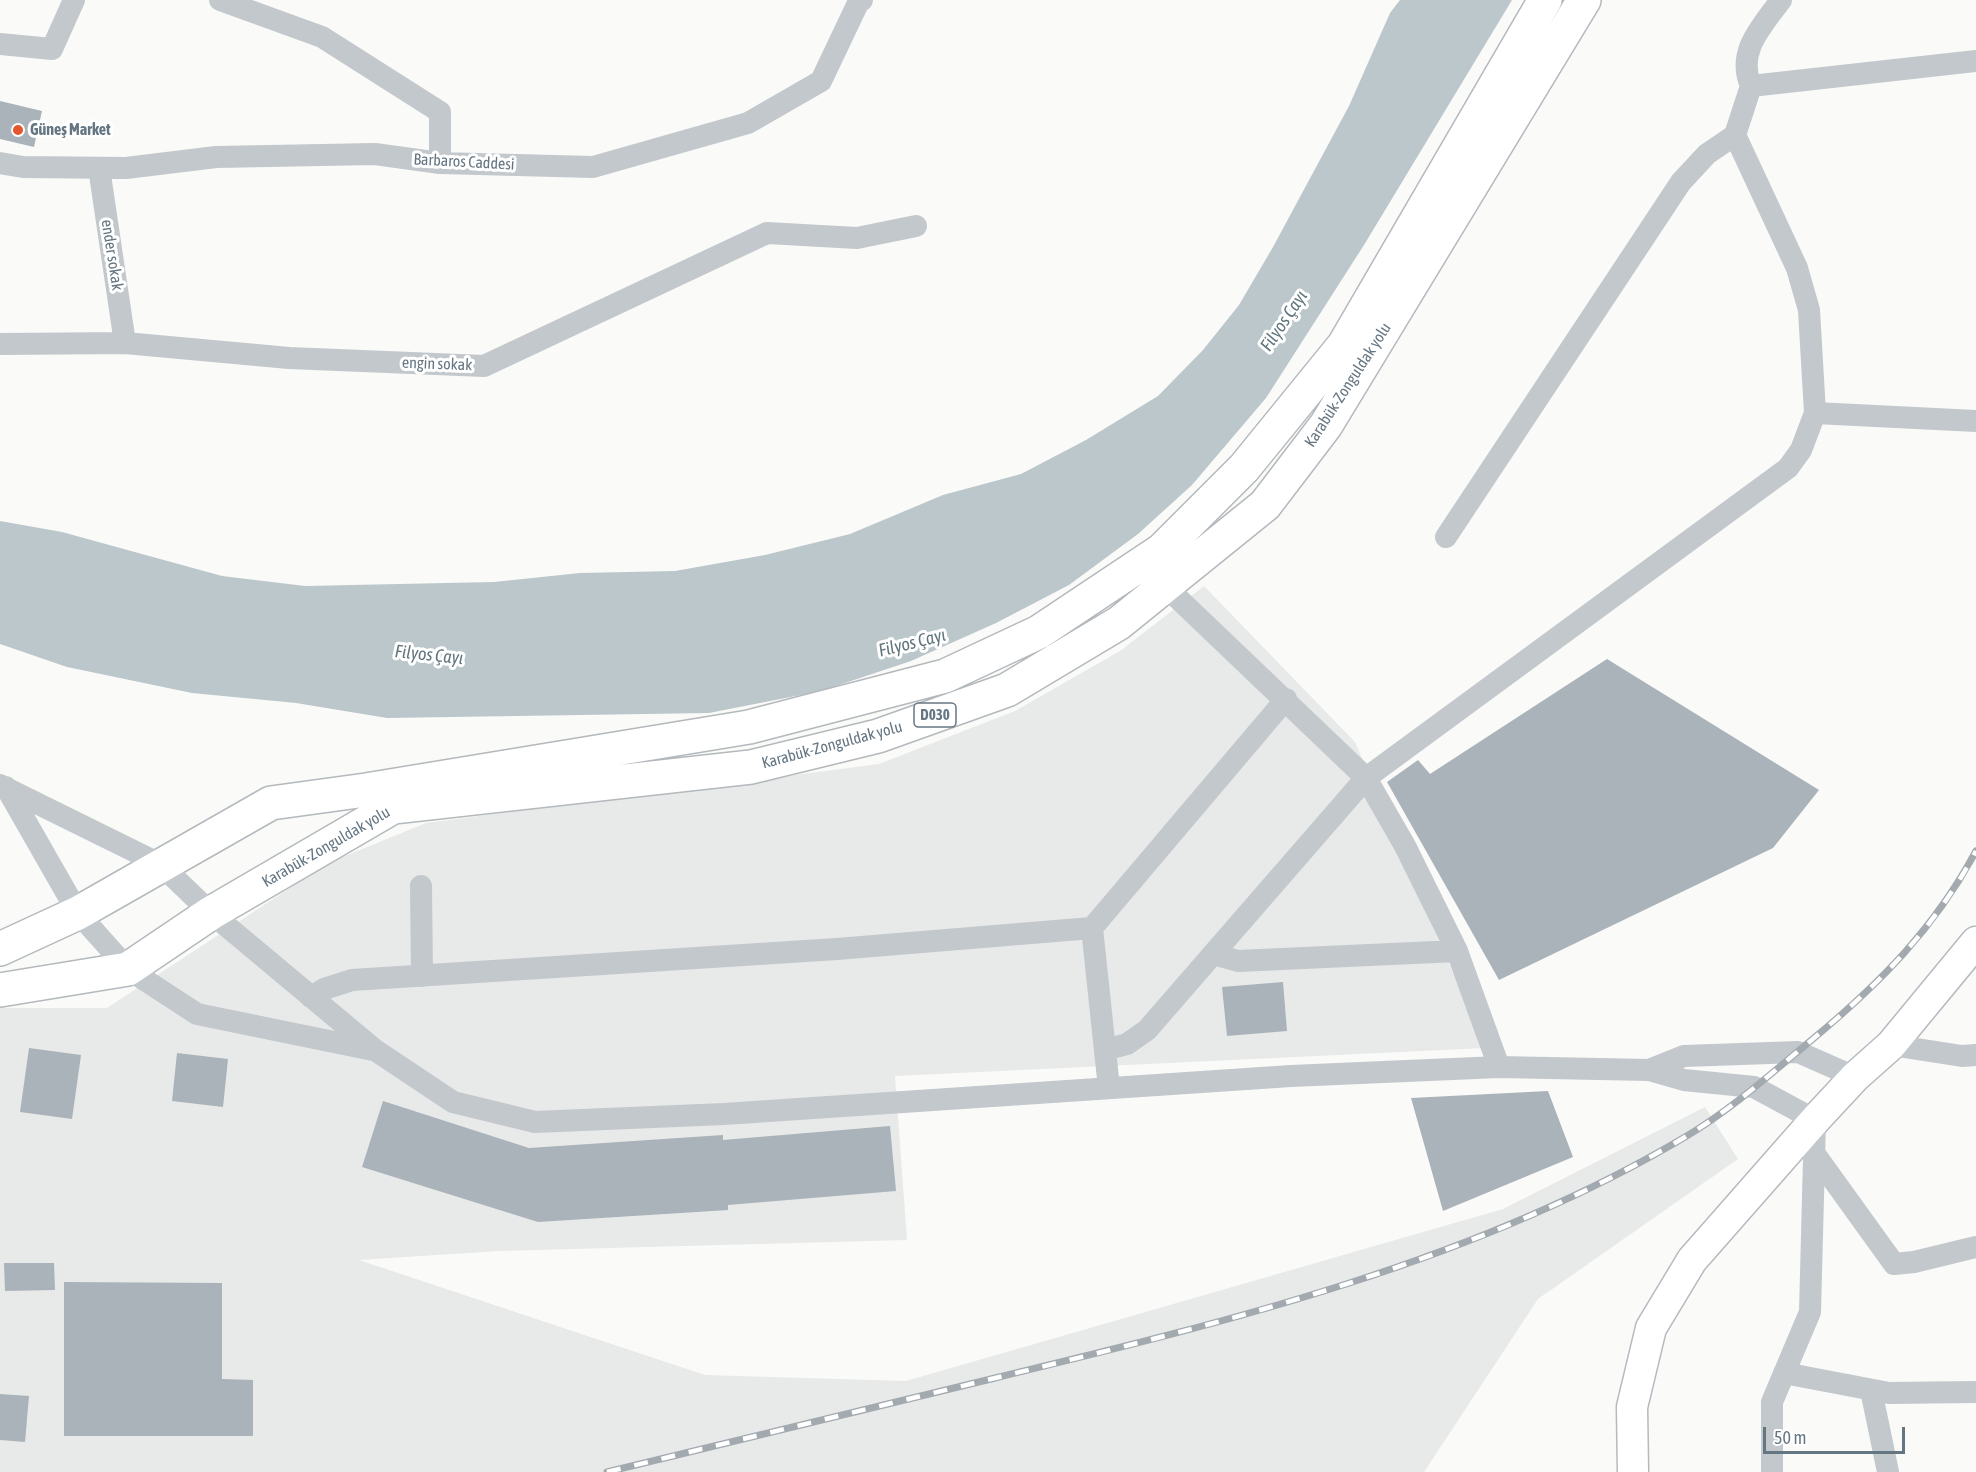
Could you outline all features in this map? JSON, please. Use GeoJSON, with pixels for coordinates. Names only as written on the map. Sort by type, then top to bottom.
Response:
{"type":"FeatureCollection","features":[{"type":"Feature","properties":{"kind":"highway","name":"Karabük-Zonguldak yolu"},"geometry":{"type":"LineString","coordinates":[[0,949],[78,913],[160,864],[271,803],[749,727],[945,676],[1039,632],[1162,550],[1244,468],[1337,354],[1545,0]]}},
{"type":"Feature","properties":{"kind":"highway","name":"Karabük-Zonguldak yolu"},"geometry":{"type":"LineString","coordinates":[[0,990],[128,969],[211,913],[393,807],[751,767],[878,736],[1007,690],[1119,623],[1265,505],[1326,425],[1584,0]]}},
{"type":"Feature","properties":{"kind":"main road"},"geometry":{"type":"LineString","coordinates":[[1633,1472],[1632,1407],[1651,1328],[1692,1260],[1815,1120],[1855,1077],[1891,1045],[1976,942]]}},
{"type":"Feature","properties":{"kind":"street"},"geometry":{"type":"LineString","coordinates":[[0,44],[52,50],[74,0]]}},
{"type":"Feature","properties":{"kind":"street"},"geometry":{"type":"LineString","coordinates":[[220,0],[322,37],[440,112],[440,163]]}},
{"type":"Feature","properties":{"kind":"street","name":"Barbaros Caddesi"},"geometry":{"type":"LineString","coordinates":[[0,163],[23,167],[126,168],[216,157],[375,154],[440,163],[594,167],[748,123],[821,81],[859,1],[862,0]]}},
{"type":"Feature","properties":{"kind":"street"},"geometry":{"type":"LineString","coordinates":[[1446,537],[1681,182],[1707,154],[1735,135],[1751,86],[1746,70],[1748,49],[1781,0]]}},
{"type":"Feature","properties":{"kind":"street"},"geometry":{"type":"LineString","coordinates":[[1751,86],[1976,61]]}},
{"type":"Feature","properties":{"kind":"street"},"geometry":{"type":"LineString","coordinates":[[1105,1050],[1127,1044],[1147,1030],[1366,778],[1788,468],[1801,450],[1815,413],[1809,310],[1805,287],[1735,135]]}},
{"type":"Feature","properties":{"kind":"street","name":"ender sokak"},"geometry":{"type":"LineString","coordinates":[[99,168],[125,343]]}},
{"type":"Feature","properties":{"kind":"street","name":"engin sokak"},"geometry":{"type":"LineString","coordinates":[[0,344],[125,343],[289,358],[484,366],[767,233],[857,238],[916,226]]}},
{"type":"Feature","properties":{"kind":"street"},"geometry":{"type":"LineString","coordinates":[[1815,413],[1976,421]]}},
{"type":"Feature","properties":{"kind":"street"},"geometry":{"type":"LineString","coordinates":[[1165,586],[1286,699],[1366,778],[1405,846],[1457,951],[1499,1067]]}},
{"type":"Feature","properties":{"kind":"street"},"geometry":{"type":"LineString","coordinates":[[311,997],[324,989],[352,980],[837,949],[1092,928],[1286,699]]}},
{"type":"Feature","properties":{"kind":"street"},"geometry":{"type":"LineString","coordinates":[[3,786],[160,864],[211,913],[375,1050],[453,1102],[535,1122],[724,1114],[1291,1076],[1499,1067],[1649,1070],[1684,1080],[1754,1088],[1815,1120],[1810,1312],[1772,1402],[1772,1472]]}},
{"type":"Feature","properties":{"kind":"street"},"geometry":{"type":"LineString","coordinates":[[3,786],[78,913],[128,969],[197,1014],[375,1050]]}},
{"type":"Feature","properties":{"kind":"street"},"geometry":{"type":"LineString","coordinates":[[421,886],[422,976]]}},
{"type":"Feature","properties":{"kind":"street"},"geometry":{"type":"LineString","coordinates":[[1092,928],[1109,1088]]}},
{"type":"Feature","properties":{"kind":"street"},"geometry":{"type":"LineString","coordinates":[[1213,954],[1238,961],[1457,951]]}},
{"type":"Feature","properties":{"kind":"street"},"geometry":{"type":"LineString","coordinates":[[1891,1045],[1962,1056],[1976,1054]]}},
{"type":"Feature","properties":{"kind":"street"},"geometry":{"type":"LineString","coordinates":[[1649,1070],[1684,1056],[1798,1052],[1855,1077]]}},
{"type":"Feature","properties":{"kind":"street"},"geometry":{"type":"LineString","coordinates":[[1814,1153],[1894,1264],[1914,1262],[1976,1247]]}},
{"type":"Feature","properties":{"kind":"street"},"geometry":{"type":"LineString","coordinates":[[1784,1373],[1889,1393],[1976,1392]]}},
{"type":"Feature","properties":{"kind":"street"},"geometry":{"type":"LineString","coordinates":[[1871,1390],[1888,1472]]}},
{"type":"Feature","properties":{"kind":"shaded area"},"geometry":{"type":"Polygon","coordinates":[[[1204,586],[1355,742],[1485,1048],[895,1076],[907,1240],[499,1251],[359,1260],[705,1375],[906,1381],[1503,1209],[1705,1107],[1738,1159],[1538,1299],[1424,1472],[0,1472],[0,1008],[107,1008],[328,863],[426,823],[879,764],[1015,711],[1120,651],[1204,586]]]}},
{"type":"Feature","properties":{"kind":"water","name":"Filyos Çayı"},"geometry":{"type":"Polygon","coordinates":[[[1400,0],[1512,0],[1364,245],[1266,398],[1192,485],[1138,534],[1069,585],[996,623],[911,661],[821,691],[709,713],[387,718],[296,703],[192,693],[67,667],[0,644],[0,521],[62,532],[222,576],[305,586],[494,582],[580,573],[675,571],[765,555],[850,534],[943,495],[1021,474],[1086,440],[1158,396],[1203,350],[1239,305],[1349,106],[1390,13],[1400,0]]]}},
{"type":"Feature","properties":{"kind":"building"},"geometry":{"type":"Polygon","coordinates":[[[0,101],[42,111],[34,147],[0,139],[0,101]]]}},
{"type":"Feature","properties":{"kind":"building"},"geometry":{"type":"Polygon","coordinates":[[[1607,659],[1819,790],[1773,848],[1499,980],[1387,782],[1418,760],[1430,774],[1607,659]]]}},
{"type":"Feature","properties":{"kind":"building"},"geometry":{"type":"Polygon","coordinates":[[[1283,982],[1287,1031],[1227,1036],[1222,987],[1283,982]]]}},
{"type":"Feature","properties":{"kind":"building"},"geometry":{"type":"Polygon","coordinates":[[[29,1048],[81,1055],[72,1119],[20,1112],[29,1048]]]}},
{"type":"Feature","properties":{"kind":"building"},"geometry":{"type":"Polygon","coordinates":[[[177,1053],[228,1059],[223,1107],[172,1101],[177,1053]]]}},
{"type":"Feature","properties":{"kind":"building"},"geometry":{"type":"Polygon","coordinates":[[[1548,1091],[1573,1157],[1443,1211],[1411,1098],[1548,1091]]]}},
{"type":"Feature","properties":{"kind":"building"},"geometry":{"type":"Polygon","coordinates":[[[383,1101],[529,1148],[723,1135],[723,1140],[890,1126],[896,1191],[728,1205],[728,1210],[538,1222],[362,1167],[383,1101]]]}},
{"type":"Feature","properties":{"kind":"building"},"geometry":{"type":"Polygon","coordinates":[[[4,1263],[54,1263],[55,1290],[5,1291],[4,1263]]]}},
{"type":"Feature","properties":{"kind":"building"},"geometry":{"type":"Polygon","coordinates":[[[64,1282],[222,1283],[222,1379],[253,1380],[253,1436],[64,1436],[64,1282]]]}},
{"type":"Feature","properties":{"kind":"building"},"geometry":{"type":"Polygon","coordinates":[[[0,1394],[29,1396],[25,1442],[0,1440],[0,1394]]]}},
{"type":"Feature","properties":{"kind":"railway"},"geometry":{"type":"LineString","coordinates":[[607,1472],[1169,1335],[1348,1284],[1521,1220],[1605,1181],[1685,1137],[1752,1090],[1838,1017],[1904,953],[1943,905],[1976,851]]}},
{"type":"Feature","properties":{"kind":"place","name":"Güneş Market"},"geometry":{"type":"Point","coordinates":[18,130]}}]}
